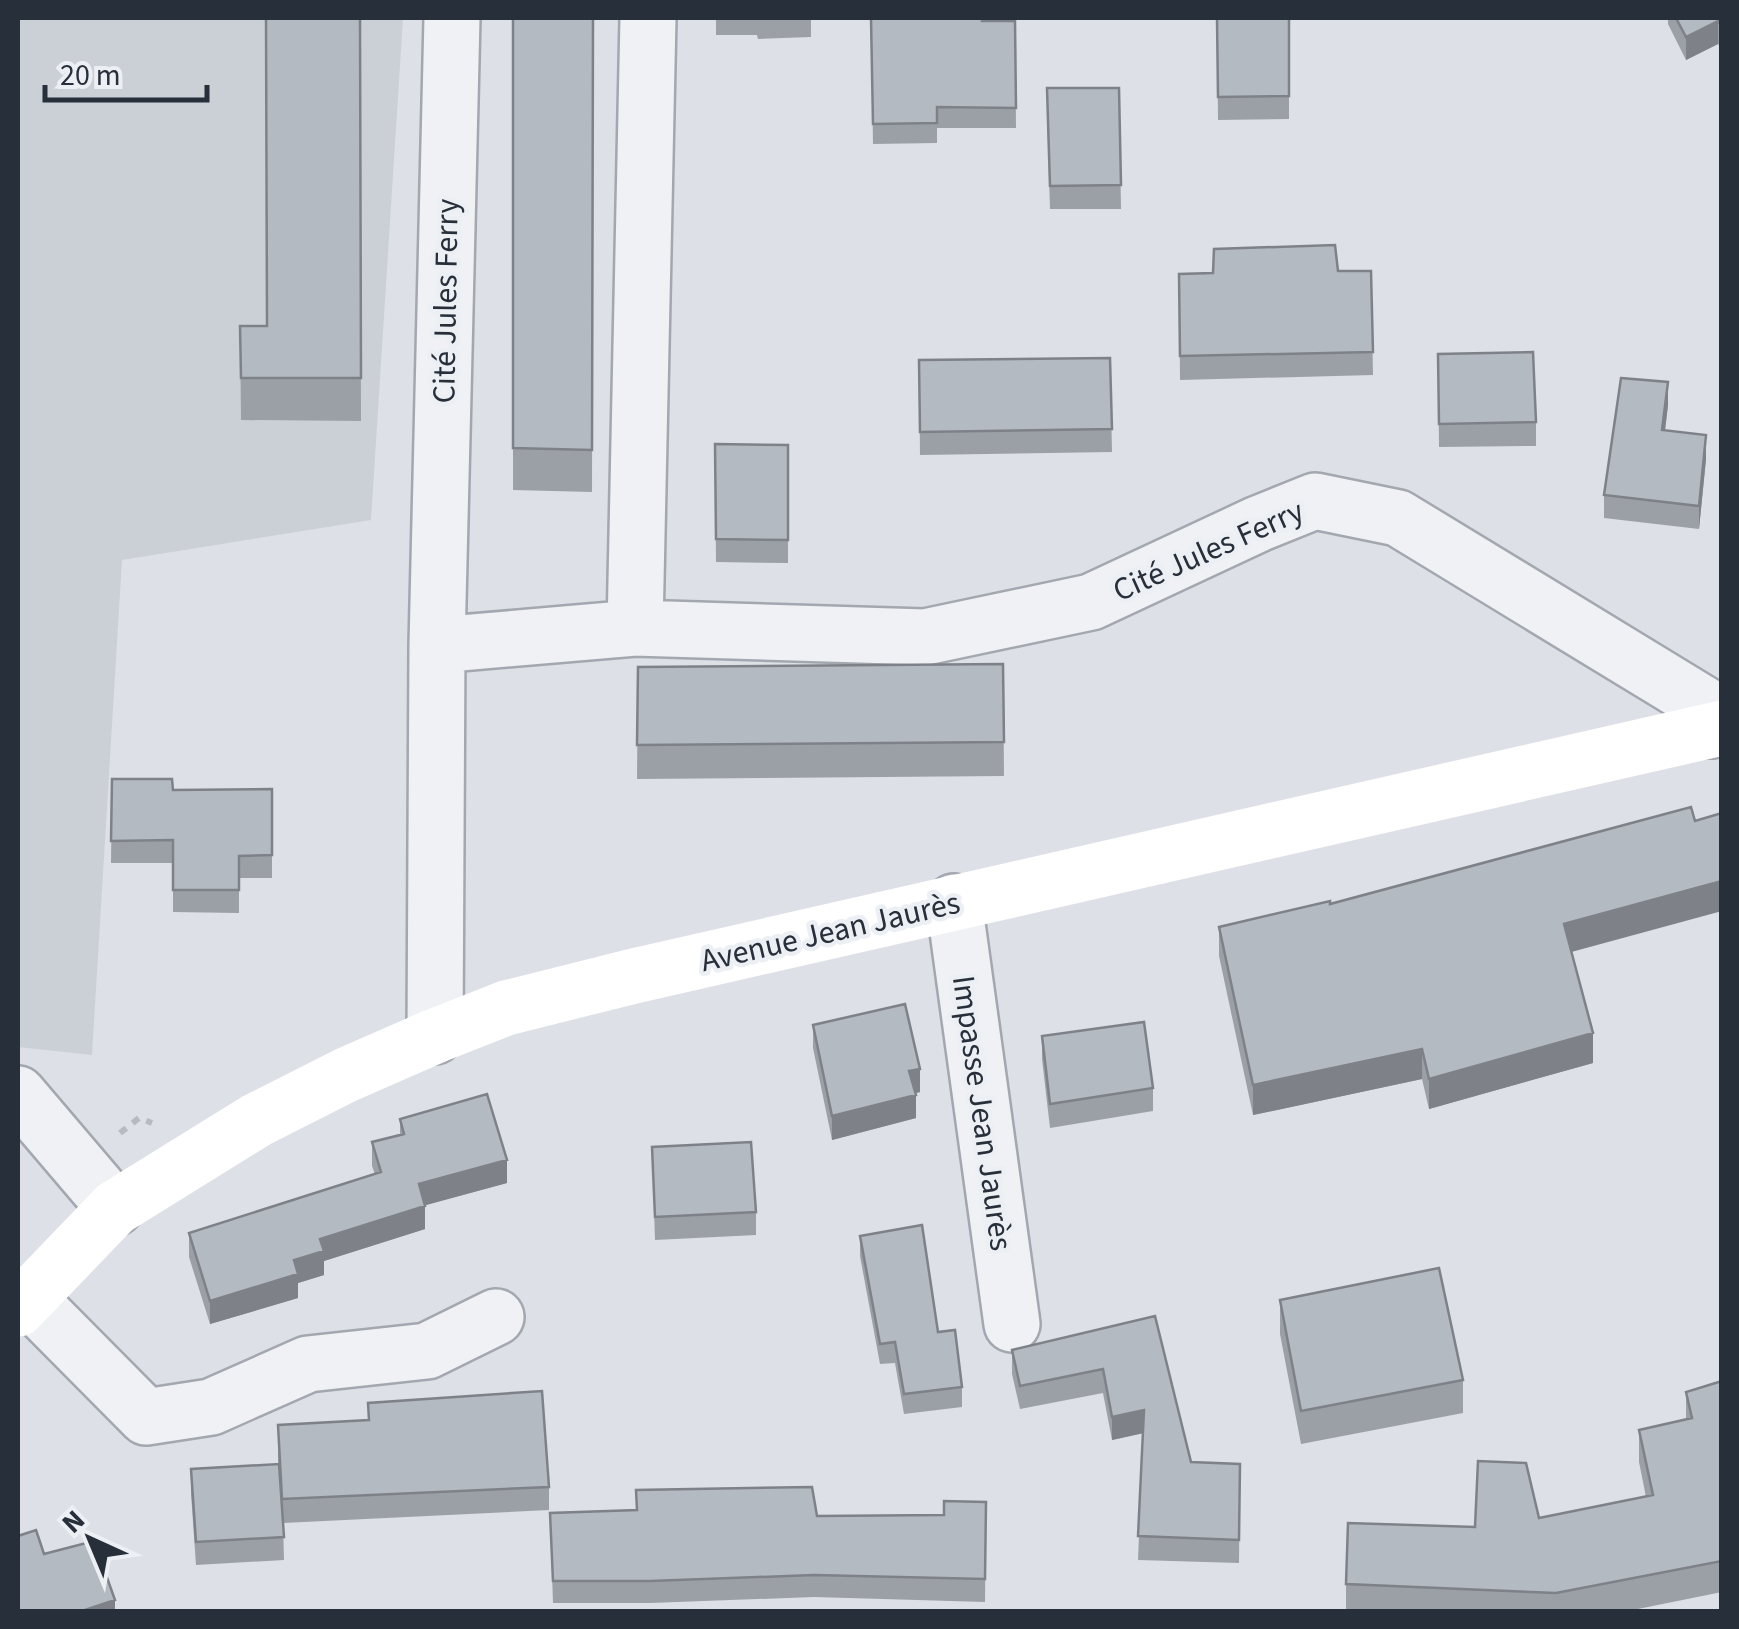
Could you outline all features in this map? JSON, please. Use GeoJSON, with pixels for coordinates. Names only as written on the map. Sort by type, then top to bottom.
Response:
{"type":"FeatureCollection","features":[{"type":"Feature","properties":{"kind":"street","name":"Cité Jules Ferry"},"geometry":{"type":"LineString","coordinates":[[435,1036],[436,645],[452,18]]}},
{"type":"Feature","properties":{"kind":"street"},"geometry":{"type":"LineString","coordinates":[[635,628],[648,18]]}},
{"type":"Feature","properties":{"kind":"street","name":"Cité Jules Ferry"},"geometry":{"type":"LineString","coordinates":[[436,645],[635,628],[925,637],[1091,602],[1315,501],[1398,518],[1705,705],[1716,729]]}},
{"type":"Feature","properties":{"kind":"street","name":"Avenue Jean Jaurès"},"geometry":{"type":"LineString","coordinates":[[23,1303],[115,1208],[257,1120],[346,1074],[506,1008],[1716,729]]}},
{"type":"Feature","properties":{"kind":"street","name":"Impasse Jean Jaurès"},"geometry":{"type":"LineString","coordinates":[[954,902],[1012,1324]]}},
{"type":"Feature","properties":{"kind":"street"},"geometry":{"type":"LineString","coordinates":[[18,1094],[115,1208]]}},
{"type":"Feature","properties":{"kind":"street"},"geometry":{"type":"LineString","coordinates":[[23,1303],[48,1320],[146,1416],[211,1406],[308,1364],[427,1351],[496,1317]]}},
{"type":"Feature","properties":{"kind":"shaded area"},"geometry":{"type":"Polygon","coordinates":[[[18,18],[403,18],[371,520],[122,560],[92,1055],[18,1047],[18,18]]]}},
{"type":"Feature","properties":{"kind":"building"},"geometry":{"type":"Polygon","coordinates":[[[266,18],[360,18],[361,378],[241,378],[240,326],[267,326],[266,18]]]}},
{"type":"Feature","properties":{"kind":"building"},"geometry":{"type":"Polygon","coordinates":[[[513,18],[593,18],[592,450],[513,448],[513,18]]]}},
{"type":"Feature","properties":{"kind":"building"},"geometry":{"type":"Polygon","coordinates":[[[871,18],[1015,21],[1016,108],[937,107],[937,123],[873,124],[871,18]]]}},
{"type":"Feature","properties":{"kind":"building"},"geometry":{"type":"Polygon","coordinates":[[[1217,18],[1289,18],[1289,96],[1218,97],[1217,18]]]}},
{"type":"Feature","properties":{"kind":"building"},"geometry":{"type":"Polygon","coordinates":[[[1676,18],[1722,18],[1722,27],[1718,21],[1686,37],[1676,18]]]}},
{"type":"Feature","properties":{"kind":"building"},"geometry":{"type":"Polygon","coordinates":[[[1047,88],[1119,88],[1121,185],[1050,186],[1047,88]]]}},
{"type":"Feature","properties":{"kind":"building"},"geometry":{"type":"Polygon","coordinates":[[[1335,245],[1338,271],[1371,271],[1373,352],[1180,356],[1179,274],[1213,273],[1214,249],[1335,245]]]}},
{"type":"Feature","properties":{"kind":"building"},"geometry":{"type":"Polygon","coordinates":[[[1533,352],[1536,422],[1439,424],[1438,354],[1533,352]]]}},
{"type":"Feature","properties":{"kind":"building"},"geometry":{"type":"Polygon","coordinates":[[[1110,358],[1112,429],[920,432],[919,360],[1110,358]]]}},
{"type":"Feature","properties":{"kind":"building"},"geometry":{"type":"Polygon","coordinates":[[[1621,378],[1668,382],[1662,430],[1706,435],[1699,506],[1604,495],[1621,378]]]}},
{"type":"Feature","properties":{"kind":"building"},"geometry":{"type":"Polygon","coordinates":[[[715,444],[788,445],[788,540],[716,539],[715,444]]]}},
{"type":"Feature","properties":{"kind":"building"},"geometry":{"type":"Polygon","coordinates":[[[1003,664],[1004,742],[637,745],[638,667],[1003,664]]]}},
{"type":"Feature","properties":{"kind":"building"},"geometry":{"type":"Polygon","coordinates":[[[112,779],[172,779],[173,790],[272,789],[272,855],[239,856],[239,890],[173,890],[173,840],[111,841],[112,779]]]}},
{"type":"Feature","properties":{"kind":"building"},"geometry":{"type":"Polygon","coordinates":[[[1691,807],[1695,821],[1722,813],[1722,881],[1564,924],[1593,1033],[1429,1079],[1422,1049],[1253,1085],[1219,927],[1330,904],[1691,807]]]}},
{"type":"Feature","properties":{"kind":"building"},"geometry":{"type":"Polygon","coordinates":[[[905,1004],[920,1069],[909,1071],[916,1095],[832,1116],[813,1025],[905,1004]]]}},
{"type":"Feature","properties":{"kind":"building"},"geometry":{"type":"Polygon","coordinates":[[[1144,1022],[1153,1088],[1050,1104],[1042,1036],[1144,1022]]]}},
{"type":"Feature","properties":{"kind":"building"},"geometry":{"type":"Polygon","coordinates":[[[487,1094],[507,1160],[419,1184],[425,1206],[320,1239],[324,1251],[294,1260],[298,1274],[210,1301],[189,1233],[381,1172],[372,1142],[404,1134],[400,1119],[487,1094]]]}},
{"type":"Feature","properties":{"kind":"building"},"geometry":{"type":"Polygon","coordinates":[[[751,1142],[756,1212],[655,1217],[652,1147],[751,1142]]]}},
{"type":"Feature","properties":{"kind":"building"},"geometry":{"type":"Polygon","coordinates":[[[922,1225],[938,1332],[955,1330],[962,1387],[904,1394],[895,1342],[880,1344],[860,1236],[922,1225]]]}},
{"type":"Feature","properties":{"kind":"building"},"geometry":{"type":"Polygon","coordinates":[[[1439,1268],[1463,1380],[1301,1411],[1280,1300],[1439,1268]]]}},
{"type":"Feature","properties":{"kind":"building"},"geometry":{"type":"Polygon","coordinates":[[[1155,1316],[1191,1462],[1240,1464],[1239,1540],[1138,1536],[1144,1410],[1112,1417],[1103,1369],[1020,1386],[1012,1350],[1155,1316]]]}},
{"type":"Feature","properties":{"kind":"building"},"geometry":{"type":"Polygon","coordinates":[[[1722,1381],[1722,1561],[1556,1593],[1346,1584],[1348,1523],[1475,1527],[1478,1461],[1526,1463],[1539,1518],[1653,1495],[1639,1430],[1692,1418],[1686,1392],[1722,1381]]]}},
{"type":"Feature","properties":{"kind":"building"},"geometry":{"type":"Polygon","coordinates":[[[542,1391],[549,1487],[282,1499],[278,1425],[369,1420],[368,1403],[542,1391]]]}},
{"type":"Feature","properties":{"kind":"building"},"geometry":{"type":"Polygon","coordinates":[[[279,1464],[284,1537],[196,1542],[191,1469],[279,1464]]]}},
{"type":"Feature","properties":{"kind":"building"},"geometry":{"type":"Polygon","coordinates":[[[812,1487],[817,1516],[944,1515],[944,1501],[986,1502],[985,1579],[814,1575],[553,1581],[550,1513],[637,1510],[636,1490],[812,1487]]]}},
{"type":"Feature","properties":{"kind":"building"},"geometry":{"type":"Polygon","coordinates":[[[36,1530],[44,1554],[94,1541],[115,1600],[79,1612],[18,1612],[18,1536],[36,1530]]]}}]}
